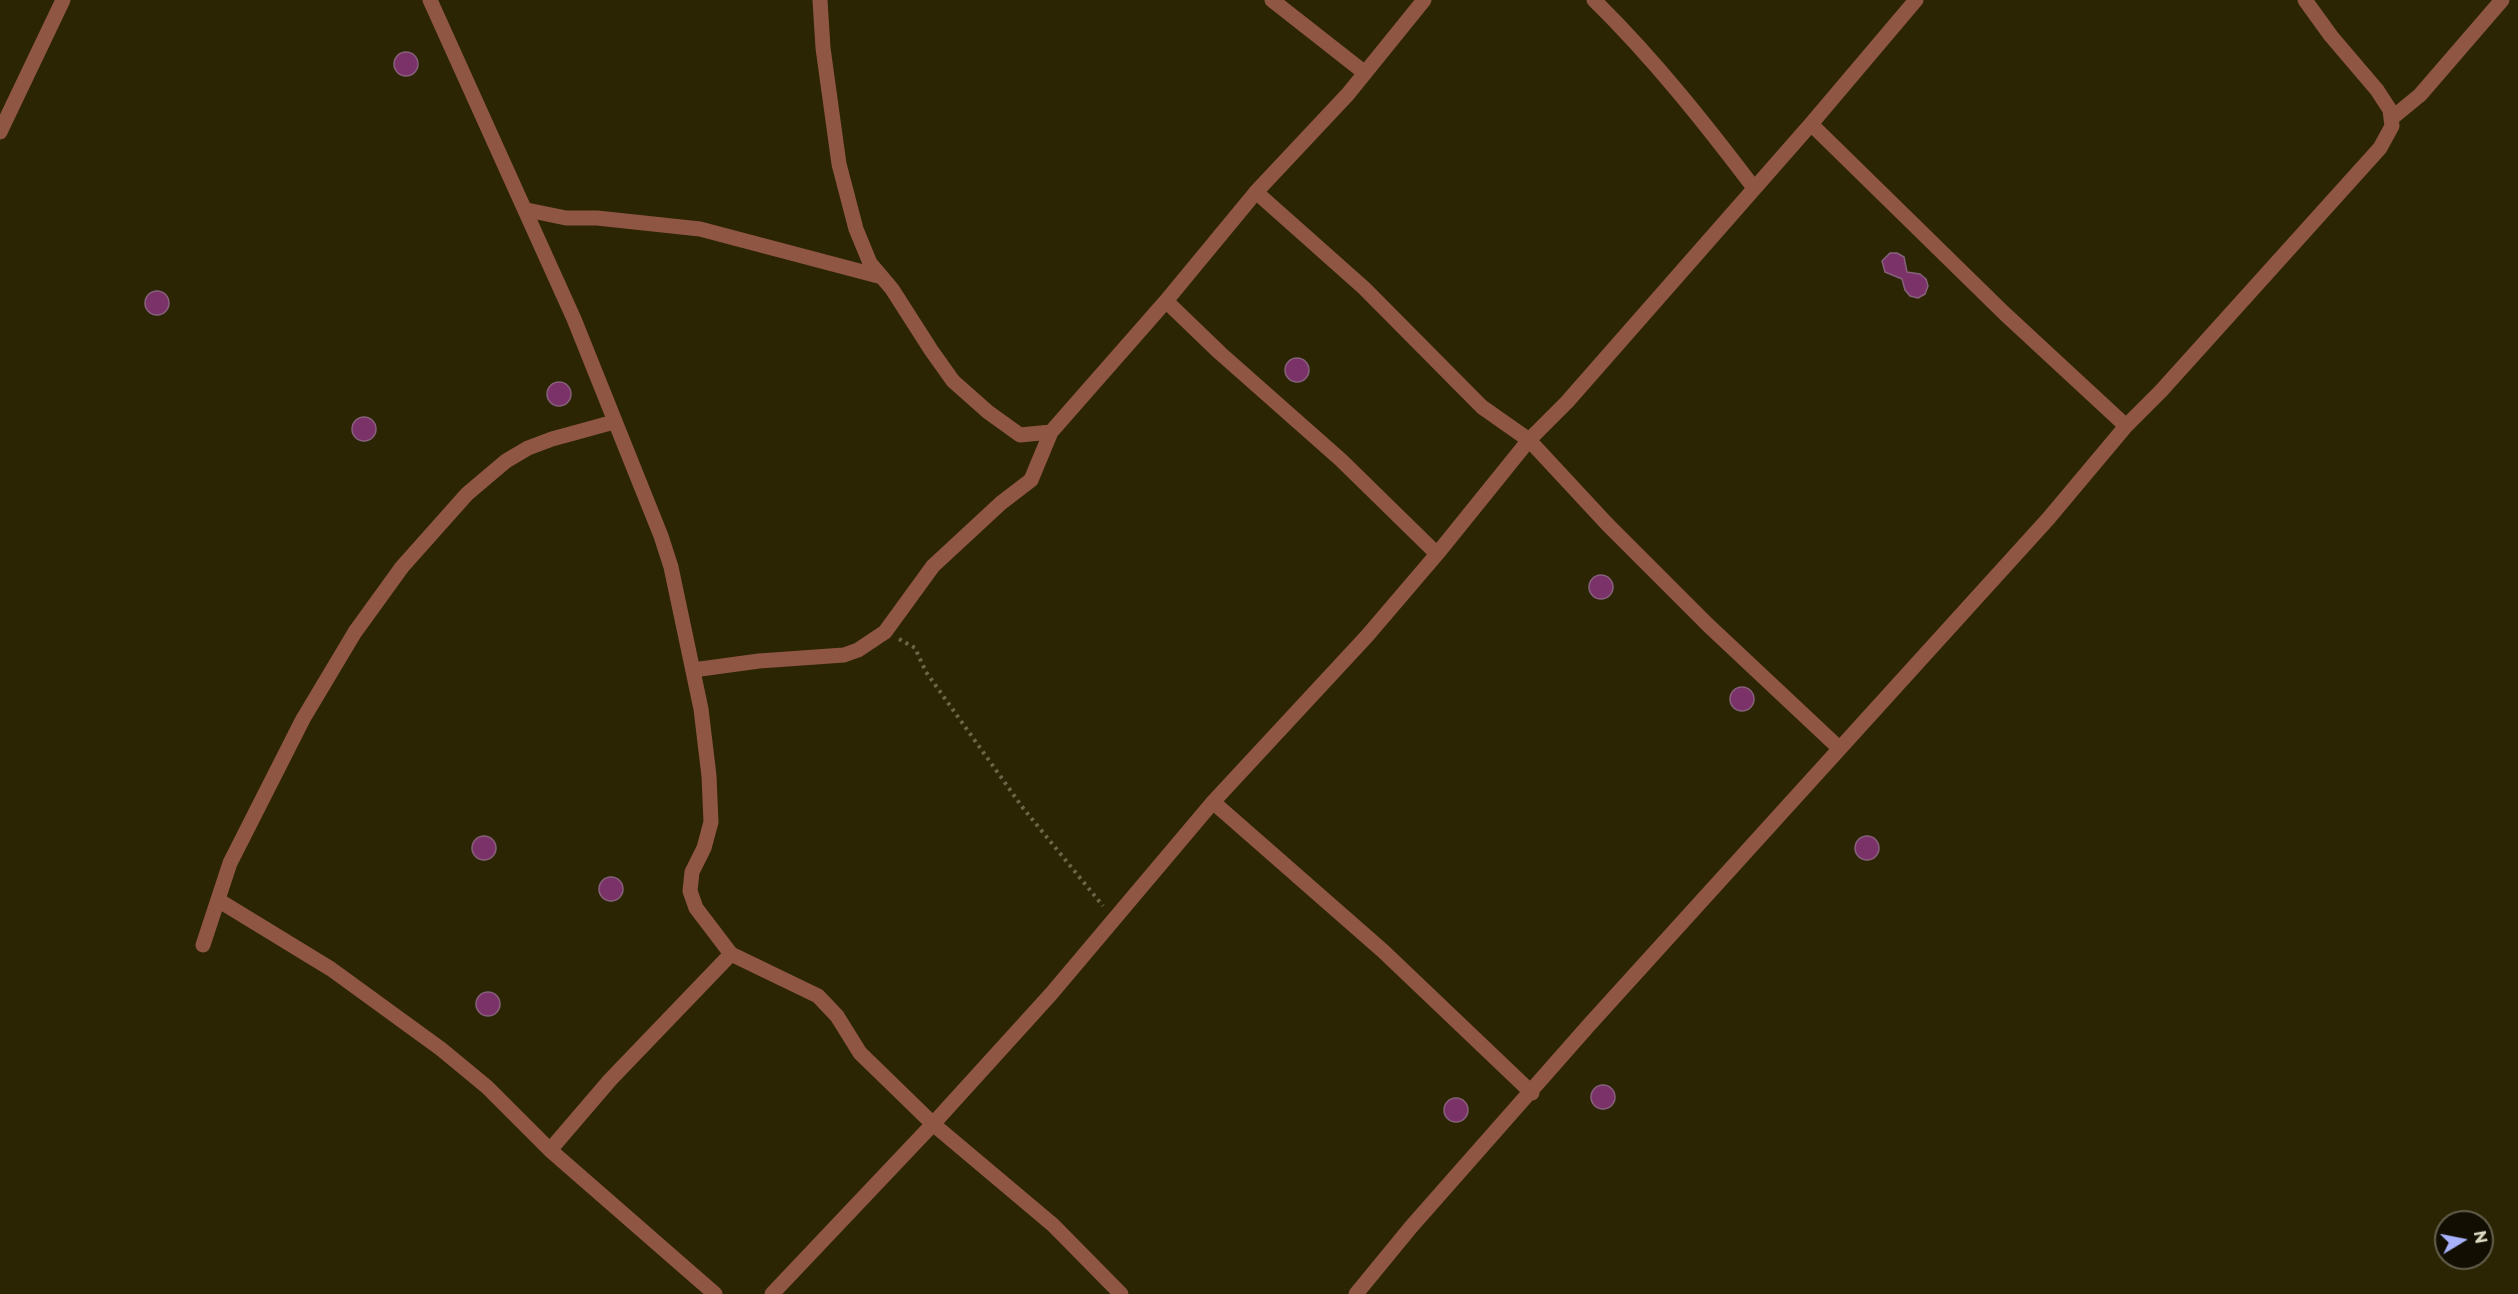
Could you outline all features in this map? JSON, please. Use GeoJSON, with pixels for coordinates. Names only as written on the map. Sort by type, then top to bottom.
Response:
{"type":"FeatureCollection","features":[{"type":"Feature","properties":{"kind":"street"},"geometry":{"type":"LineString","coordinates":[[0,132],[63,0]]}},
{"type":"Feature","properties":{"kind":"street"},"geometry":{"type":"LineString","coordinates":[[430,0],[444,35],[527,210],[574,319],[654,517],[671,567],[693,670],[709,776],[711,822],[704,848],[692,872],[690,891],[696,908],[731,954],[818,996],[837,1016],[860,1053],[933,1124],[1053,1225],[1120,1294]]}},
{"type":"Feature","properties":{"kind":"street"},"geometry":{"type":"LineString","coordinates":[[820,0],[823,48],[839,164],[856,230],[870,263],[892,289],[953,381],[988,412],[1020,435],[1051,432]]}},
{"type":"Feature","properties":{"kind":"street"},"geometry":{"type":"LineString","coordinates":[[1272,0],[1365,73]]}},
{"type":"Feature","properties":{"kind":"street"},"geometry":{"type":"LineString","coordinates":[[693,670],[759,661],[844,655],[858,650],[885,632],[933,566],[1000,503],[1031,480],[1051,432],[1166,301],[1256,192],[1365,73],[1424,0]]}},
{"type":"Feature","properties":{"kind":"street"},"geometry":{"type":"LineString","coordinates":[[1594,0],[1625,30],[1695,111],[1754,188]]}},
{"type":"Feature","properties":{"kind":"street"},"geometry":{"type":"LineString","coordinates":[[772,1294],[933,1124],[1114,920],[1214,802],[1367,636],[1529,440],[1568,402],[1916,0]]}},
{"type":"Feature","properties":{"kind":"street"},"geometry":{"type":"LineString","coordinates":[[1356,1294],[1411,1227],[1532,1093],[1589,1025],[2048,519],[2126,426],[2161,391],[2380,148],[2389,135],[2392,118],[2390,110],[2377,90],[2331,36],[2305,0]]}},
{"type":"Feature","properties":{"kind":"street"},"geometry":{"type":"LineString","coordinates":[[2392,118],[2420,95],[2502,0]]}},
{"type":"Feature","properties":{"kind":"street"},"geometry":{"type":"LineString","coordinates":[[1811,124],[1996,305],[2126,426]]}},
{"type":"Feature","properties":{"kind":"street"},"geometry":{"type":"LineString","coordinates":[[1256,192],[1364,288],[1482,407],[1529,440],[1608,525],[1683,600],[1839,748]]}},
{"type":"Feature","properties":{"kind":"street"},"geometry":{"type":"LineString","coordinates":[[527,210],[566,218],[597,218],[700,229],[882,278]]}},
{"type":"Feature","properties":{"kind":"street"},"geometry":{"type":"LineString","coordinates":[[1166,301],[1220,354],[1341,460],[1437,554]]}},
{"type":"Feature","properties":{"kind":"street"},"geometry":{"type":"LineString","coordinates":[[203,945],[230,863],[303,718],[354,632],[402,567],[467,494],[506,460],[552,439],[614,422]]}},
{"type":"Feature","properties":{"kind":"street"},"geometry":{"type":"LineString","coordinates":[[1214,802],[1383,951],[1532,1093]]}},
{"type":"Feature","properties":{"kind":"street"},"geometry":{"type":"LineString","coordinates":[[218,900],[331,969],[441,1049],[487,1087],[550,1150],[715,1294]]}},
{"type":"Feature","properties":{"kind":"street"},"geometry":{"type":"LineString","coordinates":[[550,1150],[610,1080],[731,954]]}},
{"type":"Feature","properties":{"kind":"path"},"geometry":{"type":"LineString","coordinates":[[885,632],[915,648],[927,672],[1023,808],[1114,920]]}},
{"type":"Feature","properties":{"kind":"building"},"geometry":{"type":"Polygon","coordinates":[[[406,52],[411,53],[417,59],[417,69],[411,75],[406,76],[401,75],[395,69],[394,64],[395,59],[401,53],[406,52]]]}},
{"type":"Feature","properties":{"kind":"building"},"geometry":{"type":"Polygon","coordinates":[[[1890,253],[1897,253],[1904,257],[1907,272],[1920,274],[1926,279],[1928,286],[1925,294],[1918,298],[1910,296],[1905,290],[1902,279],[1885,272],[1882,261],[1890,253]]]}},
{"type":"Feature","properties":{"kind":"building"},"geometry":{"type":"Polygon","coordinates":[[[157,291],[162,292],[168,298],[168,308],[162,314],[157,315],[152,314],[146,308],[145,303],[146,298],[152,292],[157,291]]]}},
{"type":"Feature","properties":{"kind":"building"},"geometry":{"type":"Polygon","coordinates":[[[1297,358],[1302,359],[1308,365],[1308,375],[1302,381],[1297,382],[1292,381],[1286,375],[1285,370],[1286,365],[1292,359],[1297,358]]]}},
{"type":"Feature","properties":{"kind":"building"},"geometry":{"type":"Polygon","coordinates":[[[559,382],[564,383],[570,389],[570,399],[564,405],[559,406],[554,405],[548,399],[547,394],[548,389],[554,383],[559,382]]]}},
{"type":"Feature","properties":{"kind":"building"},"geometry":{"type":"Polygon","coordinates":[[[364,417],[369,418],[375,424],[375,434],[369,440],[364,441],[359,440],[353,434],[352,429],[353,424],[359,418],[364,417]]]}},
{"type":"Feature","properties":{"kind":"building"},"geometry":{"type":"Polygon","coordinates":[[[1601,575],[1606,576],[1612,582],[1612,592],[1606,598],[1601,599],[1596,598],[1590,592],[1589,587],[1590,582],[1596,576],[1601,575]]]}},
{"type":"Feature","properties":{"kind":"building"},"geometry":{"type":"Polygon","coordinates":[[[1742,687],[1747,688],[1753,694],[1753,704],[1747,710],[1742,711],[1737,710],[1731,704],[1730,699],[1731,694],[1737,688],[1742,687]]]}},
{"type":"Feature","properties":{"kind":"building"},"geometry":{"type":"Polygon","coordinates":[[[484,836],[489,837],[495,843],[495,853],[489,859],[484,860],[479,859],[473,853],[472,848],[473,843],[479,837],[484,836]]]}},
{"type":"Feature","properties":{"kind":"building"},"geometry":{"type":"Polygon","coordinates":[[[1867,836],[1872,837],[1878,843],[1878,853],[1872,859],[1867,860],[1862,859],[1856,853],[1855,848],[1856,843],[1862,837],[1867,836]]]}},
{"type":"Feature","properties":{"kind":"building"},"geometry":{"type":"Polygon","coordinates":[[[611,877],[616,878],[622,884],[622,894],[616,900],[611,901],[606,900],[600,894],[599,889],[600,884],[606,878],[611,877]]]}},
{"type":"Feature","properties":{"kind":"building"},"geometry":{"type":"Polygon","coordinates":[[[488,992],[493,993],[499,999],[499,1009],[493,1015],[488,1016],[483,1015],[477,1009],[476,1004],[477,999],[483,993],[488,992]]]}},
{"type":"Feature","properties":{"kind":"building"},"geometry":{"type":"Polygon","coordinates":[[[1603,1085],[1608,1086],[1614,1092],[1614,1102],[1608,1108],[1603,1109],[1598,1108],[1592,1102],[1591,1097],[1592,1092],[1598,1086],[1603,1085]]]}},
{"type":"Feature","properties":{"kind":"building"},"geometry":{"type":"Polygon","coordinates":[[[1456,1098],[1461,1099],[1467,1105],[1467,1115],[1461,1121],[1456,1122],[1451,1121],[1445,1115],[1444,1110],[1445,1105],[1451,1099],[1456,1098]]]}}]}
